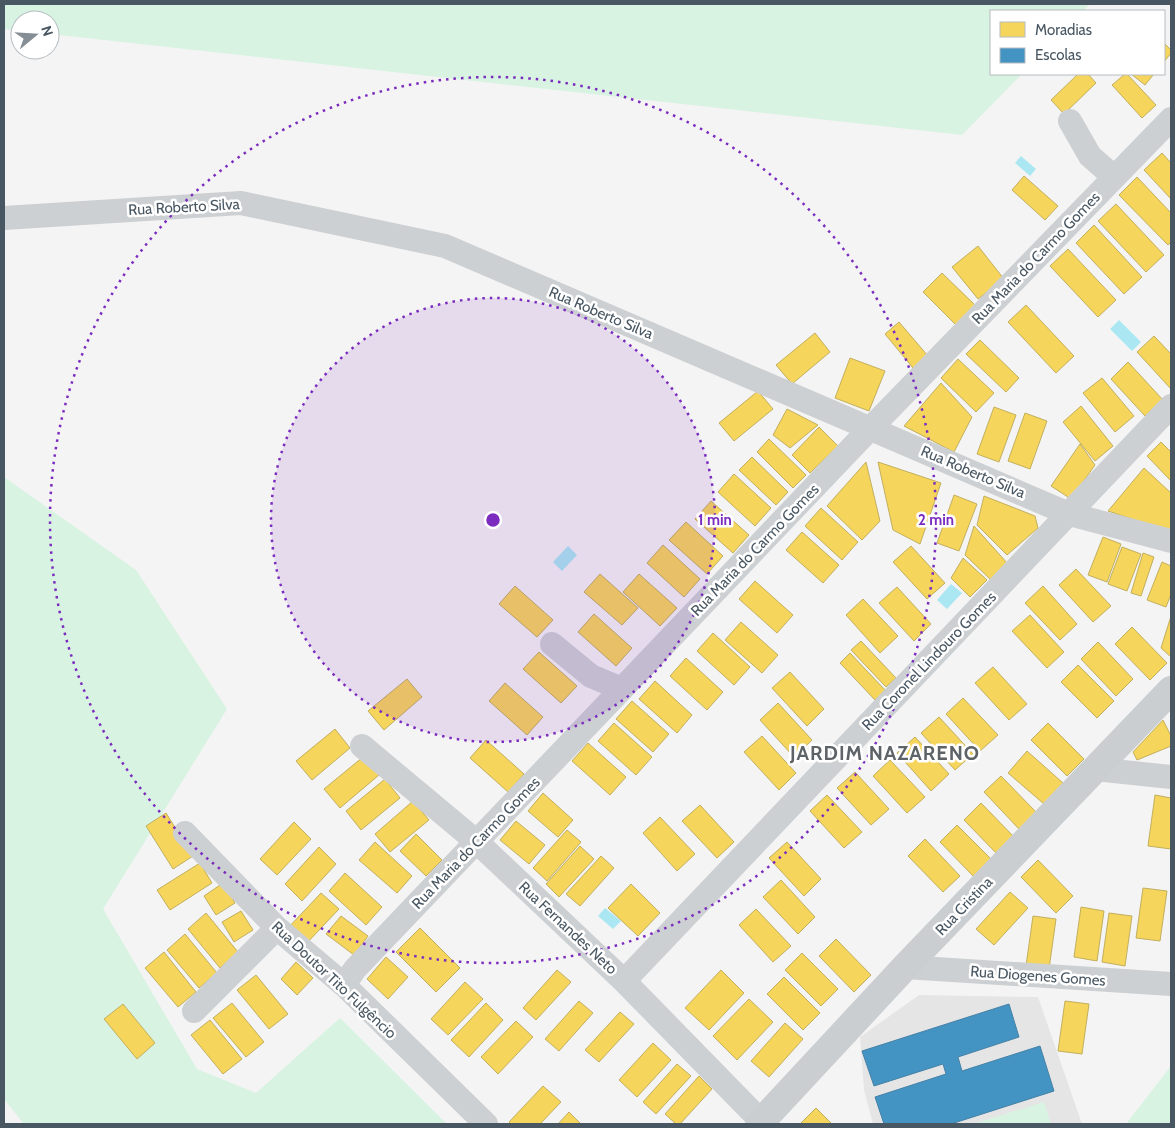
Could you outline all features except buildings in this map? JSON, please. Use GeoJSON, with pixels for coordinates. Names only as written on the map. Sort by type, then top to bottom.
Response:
{"type":"FeatureCollection","features":[{"type":"Feature","properties":{"kind":"main road","name":"Rua Cristina"},"geometry":{"type":"LineString","coordinates":[[760,1123],[905,967],[1171,690]]}},
{"type":"Feature","properties":{"kind":"street","name":"Rua Maria do Carmo Gomes"},"geometry":{"type":"LineString","coordinates":[[344,985],[355,969],[871,428],[1171,119]]}},
{"type":"Feature","properties":{"kind":"street"},"geometry":{"type":"LineString","coordinates":[[1070,121],[1090,156],[1114,177]]}},
{"type":"Feature","properties":{"kind":"street","name":"Rua Roberto Silva"},"geometry":{"type":"LineString","coordinates":[[4,218],[241,203],[445,246],[1069,514],[1171,541]]}},
{"type":"Feature","properties":{"kind":"street","name":"Rua Coronel Lindouro Gomes"},"geometry":{"type":"LineString","coordinates":[[624,981],[1171,406]]}},
{"type":"Feature","properties":{"kind":"street"},"geometry":{"type":"LineString","coordinates":[[552,644],[591,676],[622,689]]}},
{"type":"Feature","properties":{"kind":"street","name":"Rua Fernandes Neto"},"geometry":{"type":"LineString","coordinates":[[362,746],[477,842],[624,981],[760,1123]]}},
{"type":"Feature","properties":{"kind":"street"},"geometry":{"type":"LineString","coordinates":[[1095,768],[1171,777]]}},
{"type":"Feature","properties":{"kind":"street","name":"Rua Doutor Tito Fulgêncio"},"geometry":{"type":"LineString","coordinates":[[185,833],[277,928],[344,985],[486,1124]]}},
{"type":"Feature","properties":{"kind":"street"},"geometry":{"type":"LineString","coordinates":[[194,1011],[277,928]]}},
{"type":"Feature","properties":{"kind":"street","name":"Rua Diogenes Gomes"},"geometry":{"type":"LineString","coordinates":[[905,967],[1171,984]]}},
{"type":"Feature","properties":{"kind":"shaded area"},"geometry":{"type":"Polygon","coordinates":[[[919,995],[1038,997],[1082,1124],[873,1124],[864,1090],[860,1037],[919,995]]]}},
{"type":"Feature","properties":{"kind":"green space"},"geometry":{"type":"Polygon","coordinates":[[[4,4],[1090,4],[1084,10],[990,10],[990,75],[1021,75],[962,135],[60,35],[60,10],[10,10],[10,30],[4,29],[4,4]]]}},
{"type":"Feature","properties":{"kind":"green space"},"geometry":{"type":"Polygon","coordinates":[[[4,477],[136,570],[227,709],[103,909],[197,1069],[256,1093],[340,1018],[447,1124],[24,1124],[4,1099],[4,477]]]}},
{"type":"Feature","properties":{"kind":"green space"},"geometry":{"type":"Polygon","coordinates":[[[1171,1066],[1171,1124],[1126,1124],[1171,1066]]]}},
{"type":"Feature","properties":{"kind":"green space"},"geometry":{"type":"Polygon","coordinates":[[[1044,1102],[1051,1124],[973,1124],[1044,1102]]]}},
{"type":"Feature","properties":{"kind":"water"},"geometry":{"type":"Polygon","coordinates":[[[1021,156],[1036,169],[1030,176],[1015,163],[1021,156]]]}},
{"type":"Feature","properties":{"kind":"water"},"geometry":{"type":"Polygon","coordinates":[[[1119,320],[1141,342],[1132,351],[1110,329],[1119,320]]]}},
{"type":"Feature","properties":{"kind":"water"},"geometry":{"type":"Polygon","coordinates":[[[568,546],[577,555],[562,571],[553,562],[568,546]]]}},
{"type":"Feature","properties":{"kind":"water"},"geometry":{"type":"Polygon","coordinates":[[[951,584],[962,593],[947,609],[937,600],[951,584]]]}},
{"type":"Feature","properties":{"kind":"water"},"geometry":{"type":"Polygon","coordinates":[[[605,908],[621,921],[613,929],[598,916],[605,908]]]}},
{"type":"Feature","properties":{"kind":"district","name":"JARDIM NAZARENO"},"geometry":{"type":"Point","coordinates":[885,753]}}]}
